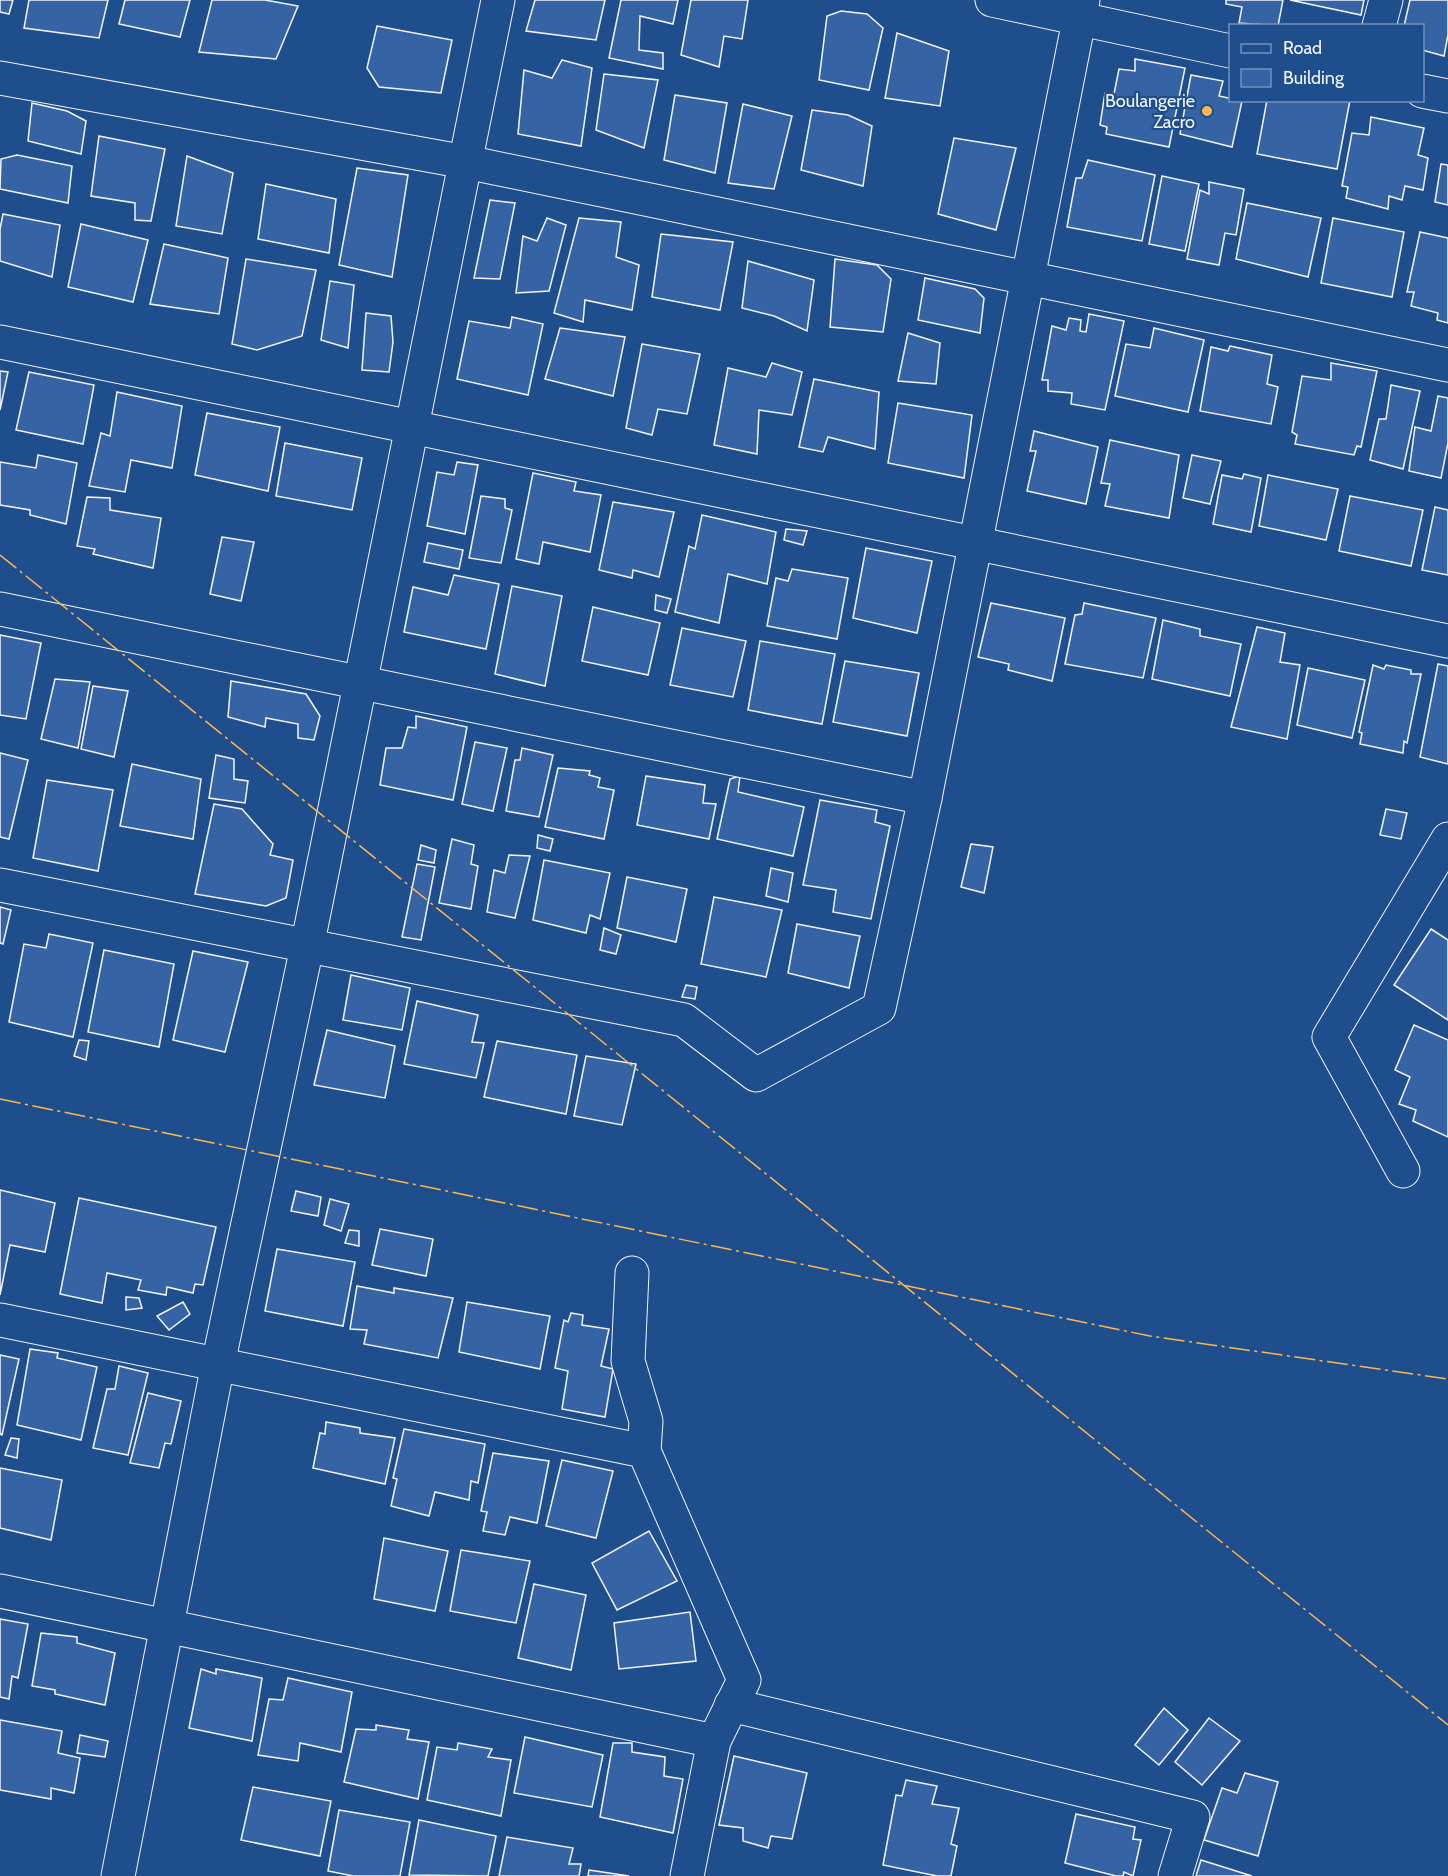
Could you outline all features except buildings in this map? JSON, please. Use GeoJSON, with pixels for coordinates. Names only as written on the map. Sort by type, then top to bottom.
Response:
{"type":"FeatureCollection","features":[{"type":"Feature","properties":{"kind":"street"},"geometry":{"type":"LineString","coordinates":[[118,1876],[218,1364],[307,947],[498,0]]}},
{"type":"Feature","properties":{"kind":"street"},"geometry":{"type":"LineString","coordinates":[[992,0],[1081,9],[1229,51]]}},
{"type":"Feature","properties":{"kind":"street"},"geometry":{"type":"LineString","coordinates":[[1380,24],[1386,0]]}},
{"type":"Feature","properties":{"kind":"street"},"geometry":{"type":"LineString","coordinates":[[0,885],[684,1020],[756,1075],[879,1008],[925,798],[1081,9]]}},
{"type":"Feature","properties":{"kind":"street"},"geometry":{"type":"LineString","coordinates":[[0,78],[466,162],[1448,365]]}},
{"type":"Feature","properties":{"kind":"street"},"geometry":{"type":"LineString","coordinates":[[1424,91],[1448,96]]}},
{"type":"Feature","properties":{"kind":"street"},"geometry":{"type":"LineString","coordinates":[[0,342],[1448,641]]}},
{"type":"Feature","properties":{"kind":"street"},"geometry":{"type":"LineString","coordinates":[[0,609],[925,798]]}},
{"type":"Feature","properties":{"kind":"street"},"geometry":{"type":"LineString","coordinates":[[1403,1171],[1329,1037],[1448,839]]}},
{"type":"Feature","properties":{"kind":"street"},"geometry":{"type":"LineString","coordinates":[[632,1273],[628,1361],[646,1421],[644,1451],[744,1680],[714,1741],[687,1876]]}},
{"type":"Feature","properties":{"kind":"street"},"geometry":{"type":"LineString","coordinates":[[0,1320],[644,1451]]}},
{"type":"Feature","properties":{"kind":"street"},"geometry":{"type":"LineString","coordinates":[[0,1591],[714,1741]]}},
{"type":"Feature","properties":{"kind":"street"},"geometry":{"type":"LineString","coordinates":[[731,1706],[1193,1817],[1175,1876]]}},
{"type":"Feature","properties":{"kind":"power"},"geometry":{"type":"LineString","coordinates":[[0,555],[1448,1725]]}},
{"type":"Feature","properties":{"kind":"power"},"geometry":{"type":"LineString","coordinates":[[0,1099],[1150,1336],[1448,1379]]}},
{"type":"Feature","properties":{"kind":"place","name":"Boulangerie Zacro"},"geometry":{"type":"Point","coordinates":[1207,111]}}]}
